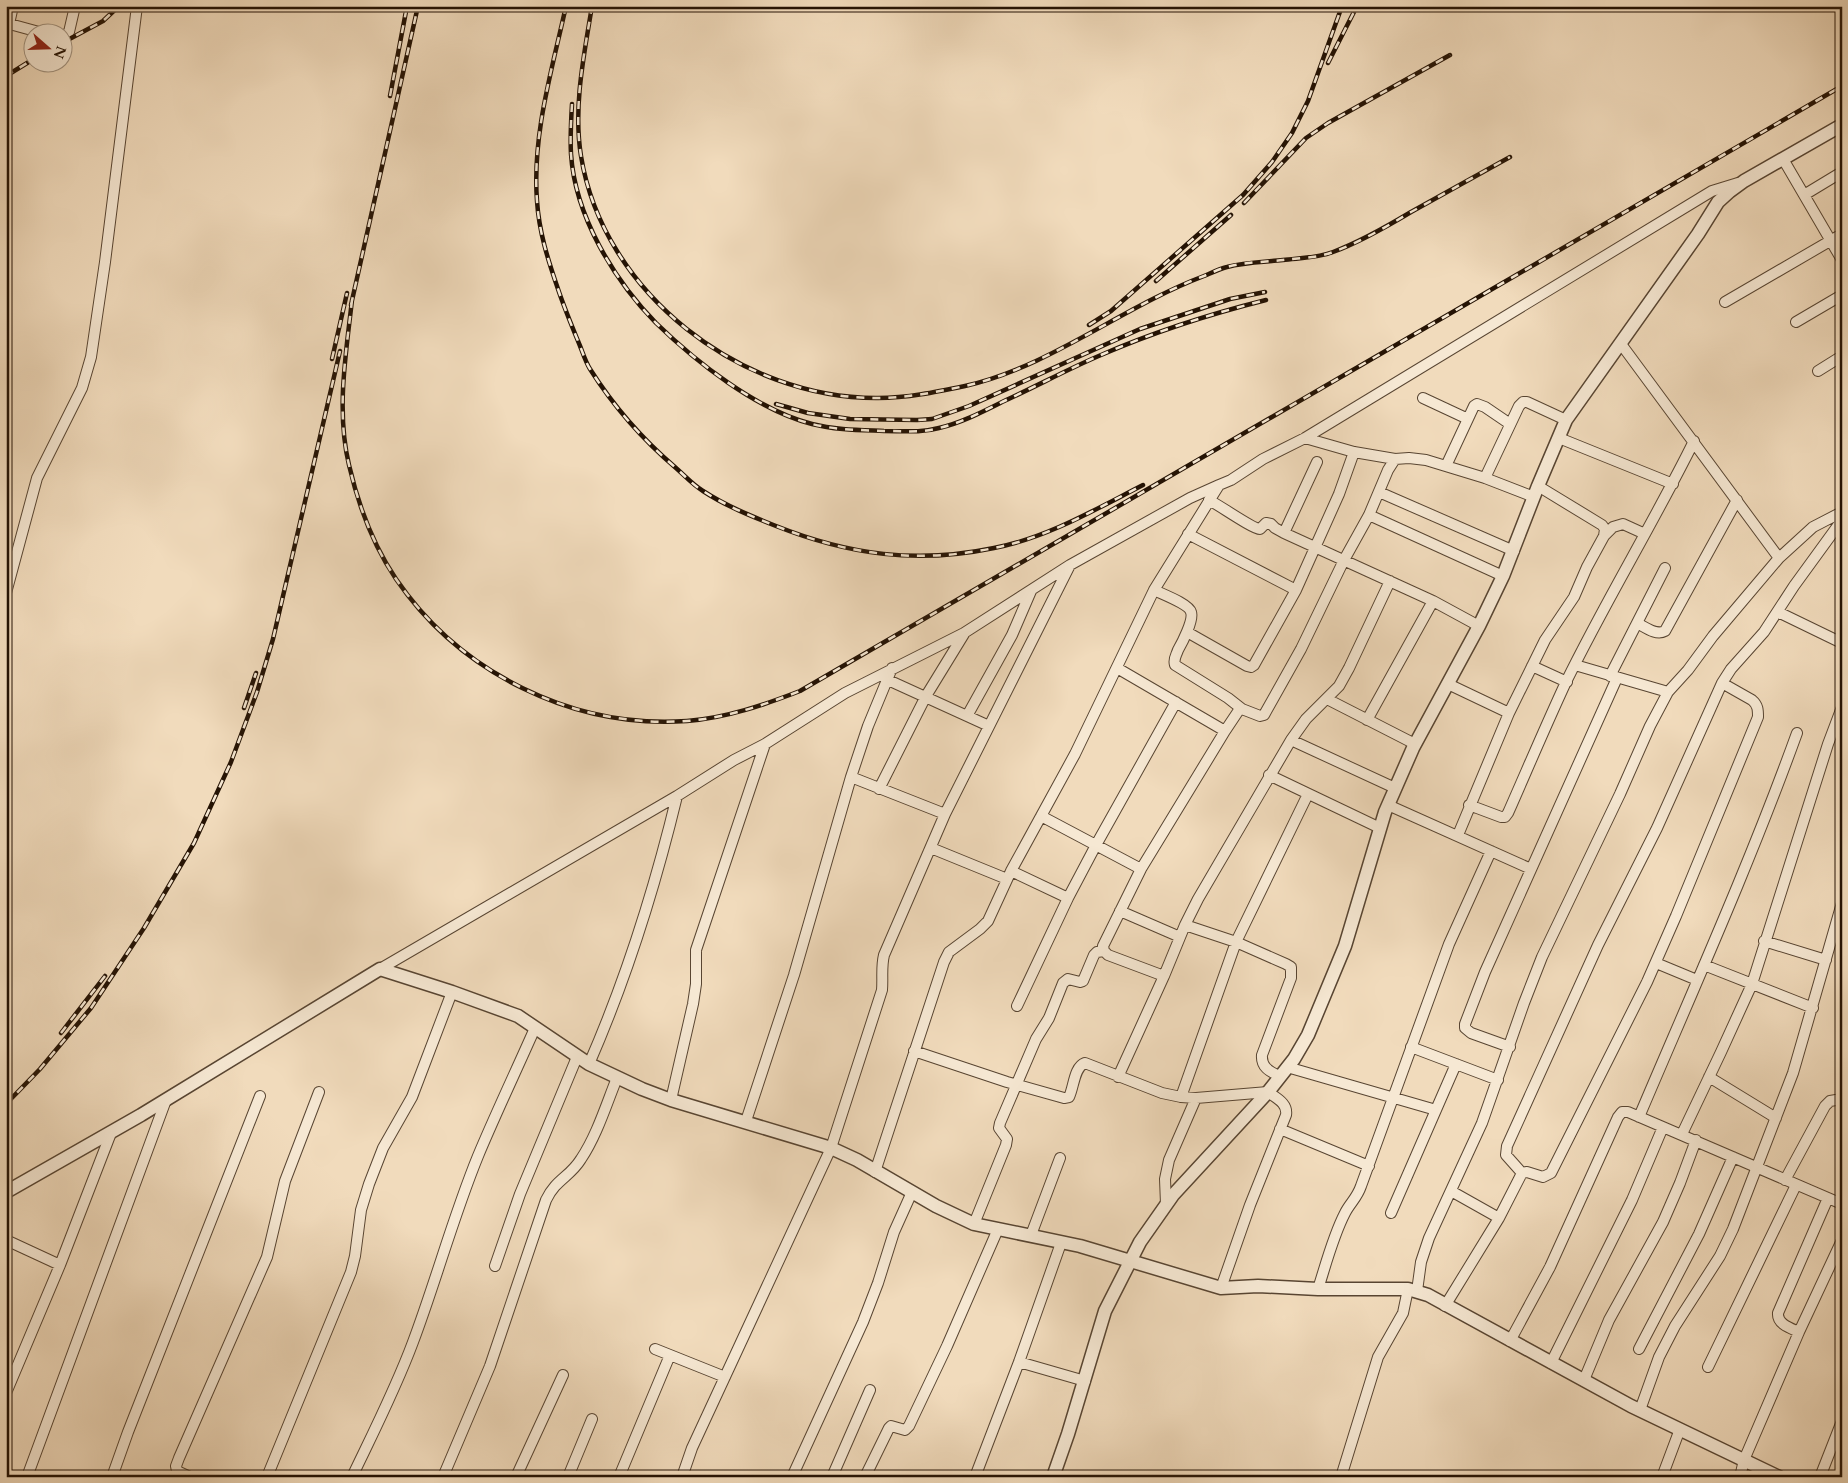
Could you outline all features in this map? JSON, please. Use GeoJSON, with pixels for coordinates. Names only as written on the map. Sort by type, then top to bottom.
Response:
{"type":"FeatureCollection","features":[{"type":"Feature","properties":{"kind":"street"},"geometry":{"type":"LineString","coordinates":[[13,6],[8,24],[22,28]]}},
{"type":"Feature","properties":{"kind":"street"},"geometry":{"type":"LineString","coordinates":[[71,22],[74,6]]}},
{"type":"Feature","properties":{"kind":"street"},"geometry":{"type":"LineString","coordinates":[[6,593],[37,478],[82,388],[90,357],[105,262],[137,6]]}},
{"type":"Feature","properties":{"kind":"street"},"geometry":{"type":"LineString","coordinates":[[1052,1477],[1085,1381],[1105,1311],[1140,1242],[1166,1204],[1268,1092],[1294,1059],[1308,1035],[1345,946],[1369,862],[1395,788],[1415,744],[1479,626],[1503,576],[1566,420],[1698,234],[1718,202],[1744,182],[1842,126]]}},
{"type":"Feature","properties":{"kind":"street"},"geometry":{"type":"LineString","coordinates":[[1783,160],[1842,260]]}},
{"type":"Feature","properties":{"kind":"street"},"geometry":{"type":"LineString","coordinates":[[1804,195],[1842,172]]}},
{"type":"Feature","properties":{"kind":"street"},"geometry":{"type":"LineString","coordinates":[[6,1192],[111,1133],[380,969],[677,796],[734,760],[765,744],[845,693],[964,633],[1070,565],[1190,498],[1231,480],[1262,459],[1305,438],[1712,191],[1744,182]]}},
{"type":"Feature","properties":{"kind":"street"},"geometry":{"type":"LineString","coordinates":[[1725,302],[1842,234]]}},
{"type":"Feature","properties":{"kind":"street"},"geometry":{"type":"LineString","coordinates":[[1796,322],[1842,295]]}},
{"type":"Feature","properties":{"kind":"street"},"geometry":{"type":"LineString","coordinates":[[1621,344],[1779,558]]}},
{"type":"Feature","properties":{"kind":"street"},"geometry":{"type":"LineString","coordinates":[[1818,371],[1842,356]]}},
{"type":"Feature","properties":{"kind":"street"},"geometry":{"type":"LineString","coordinates":[[1423,398],[1468,419]]}},
{"type":"Feature","properties":{"kind":"street"},"geometry":{"type":"LineString","coordinates":[[1486,478],[1510,424],[1523,402],[1527,402],[1566,420]]}},
{"type":"Feature","properties":{"kind":"street"},"geometry":{"type":"LineString","coordinates":[[1446,466],[1474,406],[1481,405],[1510,424]]}},
{"type":"Feature","properties":{"kind":"street"},"geometry":{"type":"LineString","coordinates":[[1305,438],[1354,452],[1395,459],[1426,460],[1536,492],[1602,525],[1605,529],[1604,536]]}},
{"type":"Feature","properties":{"kind":"street"},"geometry":{"type":"LineString","coordinates":[[1559,438],[1673,484]]}},
{"type":"Feature","properties":{"kind":"street"},"geometry":{"type":"LineString","coordinates":[[1469,804],[1502,817],[1505,817],[1508,813],[1575,665],[1673,484],[1694,441]]}},
{"type":"Feature","properties":{"kind":"street"},"geometry":{"type":"LineString","coordinates":[[1187,632],[1243,664],[1251,667],[1254,665],[1296,590],[1339,494],[1354,452]]}},
{"type":"Feature","properties":{"kind":"street"},"geometry":{"type":"LineString","coordinates":[[1154,590],[1182,604],[1191,611],[1192,615],[1187,632],[1175,658],[1175,665],[1228,698],[1242,709],[1260,716],[1264,715],[1301,649],[1395,459]]}},
{"type":"Feature","properties":{"kind":"street"},"geometry":{"type":"LineString","coordinates":[[1284,533],[1317,462]]}},
{"type":"Feature","properties":{"kind":"street"},"geometry":{"type":"LineString","coordinates":[[875,1172],[914,1051],[949,952],[980,929],[988,920],[1009,875],[1075,754],[1154,590],[1219,485]]}},
{"type":"Feature","properties":{"kind":"street"},"geometry":{"type":"LineString","coordinates":[[1380,492],[1514,551]]}},
{"type":"Feature","properties":{"kind":"street"},"geometry":{"type":"LineString","coordinates":[[1209,500],[1253,528],[1260,529],[1269,523],[1284,533],[1433,601],[1479,626]]}},
{"type":"Feature","properties":{"kind":"street"},"geometry":{"type":"LineString","coordinates":[[1637,624],[1657,633],[1664,631],[1738,500]]}},
{"type":"Feature","properties":{"kind":"street"},"geometry":{"type":"LineString","coordinates":[[1341,1477],[1378,1357],[1403,1313],[1428,1238],[1482,1123],[1542,957],[1616,803],[1650,726],[1668,692],[1779,558],[1813,527],[1842,512]]}},
{"type":"Feature","properties":{"kind":"street"},"geometry":{"type":"LineString","coordinates":[[1368,515],[1503,576]]}},
{"type":"Feature","properties":{"kind":"street"},"geometry":{"type":"LineString","coordinates":[[1522,1173],[1506,1155],[1507,1146],[1598,945],[1657,828],[1722,683],[1731,669],[1764,632],[1794,586],[1842,520]]}},
{"type":"Feature","properties":{"kind":"street"},"geometry":{"type":"LineString","coordinates":[[1458,835],[1469,804],[1509,713],[1545,640],[1574,597],[1587,567],[1604,536],[1613,527],[1623,524],[1645,534]]}},
{"type":"Feature","properties":{"kind":"street"},"geometry":{"type":"LineString","coordinates":[[1188,534],[1296,590]]}},
{"type":"Feature","properties":{"kind":"street"},"geometry":{"type":"LineString","coordinates":[[682,1477],[692,1448],[831,1148],[882,990],[883,976],[881,967],[884,955],[945,814],[1070,565]]}},
{"type":"Feature","properties":{"kind":"street"},"geometry":{"type":"LineString","coordinates":[[1510,1047],[1472,1033],[1465,1028],[1485,972],[1613,677],[1665,568]]}},
{"type":"Feature","properties":{"kind":"street"},"geometry":{"type":"LineString","coordinates":[[1118,1077],[1185,925],[1291,740],[1306,719],[1339,686],[1390,581]]}},
{"type":"Feature","properties":{"kind":"street"},"geometry":{"type":"LineString","coordinates":[[967,716],[1008,644],[1031,591]]}},
{"type":"Feature","properties":{"kind":"street"},"geometry":{"type":"LineString","coordinates":[[1367,720],[1433,601]]}},
{"type":"Feature","properties":{"kind":"street"},"geometry":{"type":"LineString","coordinates":[[1778,612],[1842,643]]}},
{"type":"Feature","properties":{"kind":"street"},"geometry":{"type":"LineString","coordinates":[[879,789],[926,696],[964,633]]}},
{"type":"Feature","properties":{"kind":"street"},"geometry":{"type":"LineString","coordinates":[[1575,665],[1668,692]]}},
{"type":"Feature","properties":{"kind":"street"},"geometry":{"type":"LineString","coordinates":[[1532,666],[1567,682]]}},
{"type":"Feature","properties":{"kind":"street"},"geometry":{"type":"LineString","coordinates":[[746,1121],[794,975],[868,726],[892,668]]}},
{"type":"Feature","properties":{"kind":"street"},"geometry":{"type":"LineString","coordinates":[[1117,668],[1225,731]]}},
{"type":"Feature","properties":{"kind":"street"},"geometry":{"type":"LineString","coordinates":[[888,680],[989,726]]}},
{"type":"Feature","properties":{"kind":"street"},"geometry":{"type":"LineString","coordinates":[[1522,1173],[1527,1172],[1543,1177],[1550,1173],[1602,1073],[1656,963],[1758,718],[1756,704],[1752,700],[1722,683]]}},
{"type":"Feature","properties":{"kind":"street"},"geometry":{"type":"LineString","coordinates":[[1448,684],[1509,713]]}},
{"type":"Feature","properties":{"kind":"street"},"geometry":{"type":"LineString","coordinates":[[1327,699],[1415,744]]}},
{"type":"Feature","properties":{"kind":"street"},"geometry":{"type":"LineString","coordinates":[[1017,1006],[1096,844],[1176,702]]}},
{"type":"Feature","properties":{"kind":"street"},"geometry":{"type":"LineString","coordinates":[[1682,1134],[1752,984],[1764,941],[1805,820],[1828,744],[1842,707]]}},
{"type":"Feature","properties":{"kind":"street"},"geometry":{"type":"LineString","coordinates":[[1164,976],[1108,955],[1104,951],[1103,946],[1141,869],[1236,712],[1242,709]]}},
{"type":"Feature","properties":{"kind":"street"},"geometry":{"type":"LineString","coordinates":[[1639,1117],[1782,776],[1797,733]]}},
{"type":"Feature","properties":{"kind":"street"},"geometry":{"type":"LineString","coordinates":[[1291,740],[1395,788]]}},
{"type":"Feature","properties":{"kind":"street"},"geometry":{"type":"LineString","coordinates":[[671,1100],[693,1004],[696,984],[696,950],[765,744]]}},
{"type":"Feature","properties":{"kind":"street"},"geometry":{"type":"LineString","coordinates":[[1269,776],[1380,828]]}},
{"type":"Feature","properties":{"kind":"street"},"geometry":{"type":"LineString","coordinates":[[852,777],[945,814]]}},
{"type":"Feature","properties":{"kind":"street"},"geometry":{"type":"LineString","coordinates":[[1181,1097],[1236,942],[1308,794]]}},
{"type":"Feature","properties":{"kind":"street"},"geometry":{"type":"LineString","coordinates":[[589,1064],[609,1018],[631,955],[662,856],[677,796]]}},
{"type":"Feature","properties":{"kind":"street"},"geometry":{"type":"LineString","coordinates":[[1388,805],[1530,869]]}},
{"type":"Feature","properties":{"kind":"street"},"geometry":{"type":"LineString","coordinates":[[1041,816],[1141,869]]}},
{"type":"Feature","properties":{"kind":"street"},"geometry":{"type":"LineString","coordinates":[[931,848],[1068,898]]}},
{"type":"Feature","properties":{"kind":"street"},"geometry":{"type":"LineString","coordinates":[[1318,1289],[1345,1214],[1358,1196],[1449,944],[1491,851]]}},
{"type":"Feature","properties":{"kind":"street"},"geometry":{"type":"LineString","coordinates":[[1640,1410],[1659,1357],[1675,1326],[1720,1256],[1733,1230],[1793,1072],[1842,903]]}},
{"type":"Feature","properties":{"kind":"street"},"geometry":{"type":"LineString","coordinates":[[1120,911],[1180,937]]}},
{"type":"Feature","properties":{"kind":"street"},"geometry":{"type":"LineString","coordinates":[[1185,925],[1236,942],[1291,967],[1291,978],[1262,1055],[1264,1066],[1269,1071],[1283,1071],[1393,1097],[1436,1110]]}},
{"type":"Feature","properties":{"kind":"street"},"geometry":{"type":"LineString","coordinates":[[1764,941],[1826,960]]}},
{"type":"Feature","properties":{"kind":"street"},"geometry":{"type":"LineString","coordinates":[[974,1224],[1006,1145],[1007,1139],[999,1128],[1036,1038],[1053,1008],[1063,983],[1068,979],[1080,982],[1083,980],[1094,955],[1097,952],[1104,951]]}},
{"type":"Feature","properties":{"kind":"street"},"geometry":{"type":"LineString","coordinates":[[1656,963],[1698,980]]}},
{"type":"Feature","properties":{"kind":"street"},"geometry":{"type":"LineString","coordinates":[[1704,965],[1813,1008]]}},
{"type":"Feature","properties":{"kind":"street"},"geometry":{"type":"LineString","coordinates":[[380,969],[518,1016],[589,1064],[617,1078],[671,1100],[831,1148],[857,1160],[875,1172],[974,1224],[1080,1246],[1221,1288],[1258,1286],[1412,1290],[1428,1295],[1445,1306],[1474,1319],[1510,1341],[1640,1410],[1780,1477]]}},
{"type":"Feature","properties":{"kind":"street"},"geometry":{"type":"LineString","coordinates":[[267,1477],[351,1272],[356,1256],[361,1210],[372,1176],[386,1143],[412,1097],[452,992]]}},
{"type":"Feature","properties":{"kind":"street"},"geometry":{"type":"LineString","coordinates":[[352,1477],[384,1410],[412,1344],[433,1286],[452,1224],[478,1156],[535,1028]]}},
{"type":"Feature","properties":{"kind":"street"},"geometry":{"type":"LineString","coordinates":[[1411,1047],[1498,1080]]}},
{"type":"Feature","properties":{"kind":"street"},"geometry":{"type":"LineString","coordinates":[[914,1051],[1066,1098],[1071,1094],[1078,1069],[1085,1062],[1118,1077],[1162,1093],[1181,1097],[1196,1098],[1268,1092],[1286,1106],[1286,1115],[1250,1204],[1221,1288]]}},
{"type":"Feature","properties":{"kind":"street"},"geometry":{"type":"LineString","coordinates":[[495,1266],[520,1194],[577,1057]]}},
{"type":"Feature","properties":{"kind":"street"},"geometry":{"type":"LineString","coordinates":[[1391,1213],[1456,1064]]}},
{"type":"Feature","properties":{"kind":"street"},"geometry":{"type":"LineString","coordinates":[[1709,1077],[1776,1118]]}},
{"type":"Feature","properties":{"kind":"street"},"geometry":{"type":"LineString","coordinates":[[443,1477],[490,1366],[546,1200],[557,1182],[575,1167],[582,1158],[617,1078]]}},
{"type":"Feature","properties":{"kind":"street"},"geometry":{"type":"LineString","coordinates":[[190,1477],[176,1469],[179,1458],[267,1257],[285,1182],[319,1092]]}},
{"type":"Feature","properties":{"kind":"street"},"geometry":{"type":"LineString","coordinates":[[112,1477],[260,1096]]}},
{"type":"Feature","properties":{"kind":"street"},"geometry":{"type":"LineString","coordinates":[[1166,1204],[1165,1179],[1169,1160],[1196,1098]]}},
{"type":"Feature","properties":{"kind":"street"},"geometry":{"type":"LineString","coordinates":[[1785,1180],[1825,1106],[1830,1102],[1842,1099]]}},
{"type":"Feature","properties":{"kind":"street"},"geometry":{"type":"LineString","coordinates":[[27,1477],[166,1100]]}},
{"type":"Feature","properties":{"kind":"street"},"geometry":{"type":"LineString","coordinates":[[1510,1341],[1550,1267],[1622,1112],[1628,1112],[1682,1134],[1842,1204]]}},
{"type":"Feature","properties":{"kind":"street"},"geometry":{"type":"LineString","coordinates":[[1551,1363],[1632,1200],[1663,1127]]}},
{"type":"Feature","properties":{"kind":"street"},"geometry":{"type":"LineString","coordinates":[[1280,1129],[1369,1166]]}},
{"type":"Feature","properties":{"kind":"street"},"geometry":{"type":"LineString","coordinates":[[6,1393],[60,1265],[111,1133]]}},
{"type":"Feature","properties":{"kind":"street"},"geometry":{"type":"LineString","coordinates":[[1584,1380],[1609,1320],[1663,1222],[1696,1140]]}},
{"type":"Feature","properties":{"kind":"street"},"geometry":{"type":"LineString","coordinates":[[1639,1350],[1699,1234],[1733,1157]]}},
{"type":"Feature","properties":{"kind":"street"},"geometry":{"type":"LineString","coordinates":[[1031,1235],[1060,1158]]}},
{"type":"Feature","properties":{"kind":"street"},"geometry":{"type":"LineString","coordinates":[[1445,1306],[1499,1218],[1522,1173]]}},
{"type":"Feature","properties":{"kind":"street"},"geometry":{"type":"LineString","coordinates":[[1708,1367],[1796,1184]]}},
{"type":"Feature","properties":{"kind":"street"},"geometry":{"type":"LineString","coordinates":[[1451,1191],[1499,1218]]}},
{"type":"Feature","properties":{"kind":"street"},"geometry":{"type":"LineString","coordinates":[[792,1477],[862,1322],[878,1283],[894,1232],[912,1192]]}},
{"type":"Feature","properties":{"kind":"street"},"geometry":{"type":"LineString","coordinates":[[1799,1332],[1780,1322],[1777,1318],[1778,1312],[1828,1198]]}},
{"type":"Feature","properties":{"kind":"street"},"geometry":{"type":"LineString","coordinates":[[865,1477],[888,1428],[891,1426],[904,1430],[909,1426],[998,1229]]}},
{"type":"Feature","properties":{"kind":"street"},"geometry":{"type":"LineString","coordinates":[[6,1240],[60,1265]]}},
{"type":"Feature","properties":{"kind":"street"},"geometry":{"type":"LineString","coordinates":[[1740,1477],[1744,1460],[1799,1332],[1842,1240]]}},
{"type":"Feature","properties":{"kind":"street"},"geometry":{"type":"LineString","coordinates":[[975,1477],[1019,1362],[1061,1243]]}},
{"type":"Feature","properties":{"kind":"street"},"geometry":{"type":"LineString","coordinates":[[655,1349],[725,1377]]}},
{"type":"Feature","properties":{"kind":"street"},"geometry":{"type":"LineString","coordinates":[[619,1477],[670,1355]]}},
{"type":"Feature","properties":{"kind":"street"},"geometry":{"type":"LineString","coordinates":[[1019,1362],[1085,1381]]}},
{"type":"Feature","properties":{"kind":"street"},"geometry":{"type":"LineString","coordinates":[[516,1477],[562,1375]]}},
{"type":"Feature","properties":{"kind":"street"},"geometry":{"type":"LineString","coordinates":[[832,1477],[870,1390]]}},
{"type":"Feature","properties":{"kind":"street"},"geometry":{"type":"LineString","coordinates":[[568,1477],[592,1419]]}},
{"type":"Feature","properties":{"kind":"street"},"geometry":{"type":"LineString","coordinates":[[1820,1477],[1842,1421]]}},
{"type":"Feature","properties":{"kind":"street"},"geometry":{"type":"LineString","coordinates":[[1662,1477],[1680,1429]]}},
{"type":"Feature","properties":{"kind":"railway"},"geometry":{"type":"LineString","coordinates":[[72,38],[103,21],[119,6]]}},
{"type":"Feature","properties":{"kind":"railway"},"geometry":{"type":"LineString","coordinates":[[390,96],[407,6]]}},
{"type":"Feature","properties":{"kind":"railway"},"geometry":{"type":"LineString","coordinates":[[351,305],[418,6]]}},
{"type":"Feature","properties":{"kind":"railway"},"geometry":{"type":"LineString","coordinates":[[566,6],[544,103],[537,152],[537,201],[544,246],[563,302],[590,369],[629,422],[699,489],[730,506],[803,536],[857,550],[910,556],[966,553],[1014,543],[1071,522],[1143,485]]}},
{"type":"Feature","properties":{"kind":"railway"},"geometry":{"type":"LineString","coordinates":[[592,6],[580,81],[579,137],[581,156],[594,206],[617,252],[649,293],[686,329],[730,358],[777,380],[827,394],[878,398],[900,397],[965,386],[996,377],[1027,365],[1174,289],[1221,269],[1248,263],[1315,257],[1343,248],[1382,229],[1510,157]]}},
{"type":"Feature","properties":{"kind":"railway"},"geometry":{"type":"LineString","coordinates":[[1089,325],[1111,311],[1243,195],[1272,162],[1292,133],[1308,101],[1342,6]]}},
{"type":"Feature","properties":{"kind":"railway"},"geometry":{"type":"LineString","coordinates":[[1328,63],[1357,6]]}},
{"type":"Feature","properties":{"kind":"railway"},"geometry":{"type":"LineString","coordinates":[[1244,203],[1306,138],[1328,123],[1450,55]]}},
{"type":"Feature","properties":{"kind":"railway"},"geometry":{"type":"LineString","coordinates":[[6,76],[22,66]]}},
{"type":"Feature","properties":{"kind":"railway"},"geometry":{"type":"LineString","coordinates":[[352,300],[343,382],[343,424],[349,465],[373,538],[396,579],[422,612],[452,642],[486,667],[523,688],[562,704],[602,715],[644,721],[687,721],[716,717],[745,710],[800,691],[1842,86]]}},
{"type":"Feature","properties":{"kind":"railway"},"geometry":{"type":"LineString","coordinates":[[572,104],[571,154],[580,201],[599,246],[640,306],[672,338],[728,383],[770,408],[812,424],[848,429],[905,431],[925,431],[947,426],[971,417],[1076,366],[1141,339],[1182,324],[1266,300]]}},
{"type":"Feature","properties":{"kind":"railway"},"geometry":{"type":"LineString","coordinates":[[1156,281],[1231,215]]}},
{"type":"Feature","properties":{"kind":"railway"},"geometry":{"type":"LineString","coordinates":[[776,404],[808,413],[850,419],[932,419],[969,406],[1140,329],[1230,299],[1265,292]]}},
{"type":"Feature","properties":{"kind":"railway"},"geometry":{"type":"LineString","coordinates":[[332,359],[347,293]]}},
{"type":"Feature","properties":{"kind":"railway"},"geometry":{"type":"LineString","coordinates":[[6,1104],[40,1069],[91,1008],[144,928],[194,843],[231,762],[257,692],[273,639],[340,351]]}},
{"type":"Feature","properties":{"kind":"railway"},"geometry":{"type":"LineString","coordinates":[[244,708],[256,673]]}},
{"type":"Feature","properties":{"kind":"railway"},"geometry":{"type":"LineString","coordinates":[[61,1033],[105,976]]}}]}
